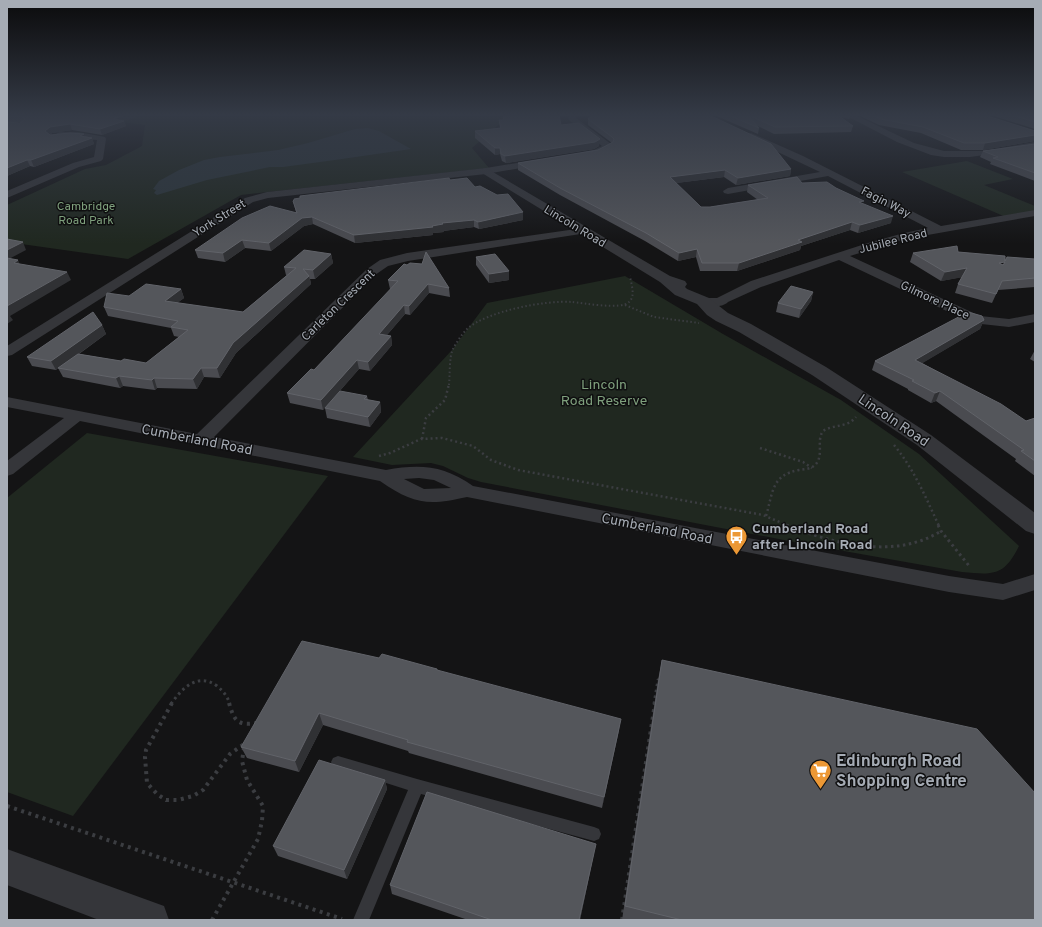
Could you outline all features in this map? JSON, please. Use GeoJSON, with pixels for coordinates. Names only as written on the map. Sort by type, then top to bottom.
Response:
{"type":"FeatureCollection","features":[{"type":"Feature","properties":{"kind":"street"},"geometry":{"type":"LineString","coordinates":[[7,195],[76,165],[98,159],[98,157]]}},
{"type":"Feature","properties":{"kind":"street","name":"Fagin Way"},"geometry":{"type":"LineString","coordinates":[[798,157],[940,230]]}},
{"type":"Feature","properties":{"kind":"street","name":"York Street"},"geometry":{"type":"LineString","coordinates":[[7,352],[249,200],[267,195],[486,172],[550,160]]}},
{"type":"Feature","properties":{"kind":"street","name":"Lincoln Road"},"geometry":{"type":"LineString","coordinates":[[486,172],[665,279],[681,292],[711,299],[713,312],[745,328],[819,371],[924,440],[1032,524]]}},
{"type":"Feature","properties":{"kind":"street"},"geometry":{"type":"LineString","coordinates":[[728,191],[829,173]]}},
{"type":"Feature","properties":{"kind":"street","name":"Jubilee Road"},"geometry":{"type":"LineString","coordinates":[[711,299],[723,299],[756,284],[904,236],[1035,213]]}},
{"type":"Feature","properties":{"kind":"street","name":"Carleton Crescent"},"geometry":{"type":"LineString","coordinates":[[201,440],[371,272],[384,264],[407,257],[583,231]]}},
{"type":"Feature","properties":{"kind":"street","name":"Gilmore Place"},"geometry":{"type":"LineString","coordinates":[[840,256],[977,320],[1009,323],[1035,318]]}},
{"type":"Feature","properties":{"kind":"street","name":"Cumberland Road"},"geometry":{"type":"LineString","coordinates":[[7,402],[386,476],[409,492],[428,497],[449,495],[467,491],[893,574],[992,591],[1003,592],[1035,581]]}},
{"type":"Feature","properties":{"kind":"street"},"geometry":{"type":"LineString","coordinates":[[7,470],[77,416]]}},
{"type":"Feature","properties":{"kind":"street"},"geometry":{"type":"LineString","coordinates":[[7,867],[150,920]]}},
{"type":"Feature","properties":{"kind":"lane"},"geometry":{"type":"LineString","coordinates":[[338,762],[417,786],[594,834]]}},
{"type":"Feature","properties":{"kind":"lane"},"geometry":{"type":"LineString","coordinates":[[362,920],[417,786]]}},
{"type":"Feature","properties":{"kind":"path"},"geometry":{"type":"LineString","coordinates":[[625,305],[630,302],[633,294],[629,276],[636,280]]}},
{"type":"Feature","properties":{"kind":"path"},"geometry":{"type":"LineString","coordinates":[[422,439],[426,418],[445,400],[449,389],[452,350],[467,329],[482,320],[501,312],[545,303],[571,302],[596,305],[625,305],[654,317],[703,324]]}},
{"type":"Feature","properties":{"kind":"path"},"geometry":{"type":"LineString","coordinates":[[766,516],[777,481],[788,472],[812,468],[820,459],[820,437],[823,432],[830,428],[849,424],[854,421],[857,412]]}},
{"type":"Feature","properties":{"kind":"path"},"geometry":{"type":"LineString","coordinates":[[377,456],[390,454],[422,439],[451,440],[464,443],[477,449],[487,458],[498,464],[518,470],[766,516],[801,530],[824,537],[872,546],[908,545],[929,539],[941,531]]}},
{"type":"Feature","properties":{"kind":"path"},"geometry":{"type":"LineString","coordinates":[[889,440],[903,456],[922,489],[941,531],[958,554],[992,591]]}},
{"type":"Feature","properties":{"kind":"path"},"geometry":{"type":"LineString","coordinates":[[760,448],[803,462],[812,468]]}},
{"type":"Feature","properties":{"kind":"path"},"geometry":{"type":"LineString","coordinates":[[212,920],[258,839],[262,821],[262,806],[247,780],[242,761],[246,743],[230,754],[203,790],[193,796],[178,800],[166,800],[157,794],[147,783],[145,757],[146,750],[170,704],[186,685],[201,679],[208,681],[225,693],[230,701],[232,713],[238,722],[247,724],[257,723]]}},
{"type":"Feature","properties":{"kind":"path"},"geometry":{"type":"LineString","coordinates":[[622,920],[658,680],[666,682]]}},
{"type":"Feature","properties":{"kind":"path"},"geometry":{"type":"LineString","coordinates":[[253,730],[261,717]]}},
{"type":"Feature","properties":{"kind":"path"},"geometry":{"type":"LineString","coordinates":[[7,806],[346,920]]}},
{"type":"Feature","properties":{"kind":"green space","name":"Cambridge Road Park"},"geometry":{"type":"Polygon","coordinates":[[[121,157],[480,157],[489,168],[241,195],[128,259],[7,242],[7,205],[85,169],[106,165],[121,157]]]}},
{"type":"Feature","properties":{"kind":"green space"},"geometry":{"type":"Polygon","coordinates":[[[967,161],[1013,179],[984,185],[1035,206],[1035,213],[1008,218],[902,172],[967,161]]]}},
{"type":"Feature","properties":{"kind":"green space","name":"Lincoln Road Reserve"},"geometry":{"type":"Polygon","coordinates":[[[625,276],[723,334],[841,400],[919,454],[1019,546],[1014,556],[1003,568],[997,571],[990,573],[962,572],[810,545],[481,482],[468,478],[443,466],[431,463],[392,465],[353,457],[452,350],[487,303],[625,276]]]}},
{"type":"Feature","properties":{"kind":"green space"},"geometry":{"type":"Polygon","coordinates":[[[87,433],[328,476],[73,816],[7,792],[7,498],[87,433]]]}},
{"type":"Feature","properties":{"kind":"shaded area"},"geometry":{"type":"Polygon","coordinates":[[[219,157],[354,157],[283,167],[270,167],[207,180],[157,195],[154,193],[156,190],[153,189],[159,181],[179,170],[204,160],[219,157]]]}},
{"type":"Feature","properties":{"kind":"building"},"geometry":{"type":"Polygon","coordinates":[[[7,157],[39,157],[27,160],[7,168],[7,157]]]}},
{"type":"Feature","properties":{"kind":"building"},"geometry":{"type":"Polygon","coordinates":[[[553,157],[782,157],[791,169],[738,178],[725,170],[670,177],[701,207],[768,198],[748,185],[797,177],[802,183],[827,182],[836,188],[864,201],[859,202],[893,216],[860,225],[852,222],[798,240],[802,242],[739,263],[702,263],[697,249],[679,253],[646,233],[560,188],[518,163],[553,157]]]}},
{"type":"Feature","properties":{"kind":"building"},"geometry":{"type":"Polygon","coordinates":[[[1035,157],[1035,173],[993,158],[1035,157]]]}},
{"type":"Feature","properties":{"kind":"building"},"geometry":{"type":"Polygon","coordinates":[[[449,178],[450,180],[467,178],[475,187],[480,186],[497,195],[508,194],[523,212],[478,222],[474,220],[442,223],[443,224],[432,226],[433,227],[354,235],[312,217],[302,218],[269,243],[242,240],[223,253],[195,250],[242,218],[270,206],[297,213],[293,201],[294,199],[300,198],[300,196],[449,178]]]}},
{"type":"Feature","properties":{"kind":"building"},"geometry":{"type":"Polygon","coordinates":[[[7,239],[23,242],[7,250],[7,239]]]}},
{"type":"Feature","properties":{"kind":"building"},"geometry":{"type":"Polygon","coordinates":[[[957,246],[958,252],[1005,256],[1005,261],[1007,257],[1035,259],[1035,278],[1002,281],[996,294],[958,284],[967,268],[945,272],[913,253],[957,246]]]}},
{"type":"Feature","properties":{"kind":"building"},"geometry":{"type":"Polygon","coordinates":[[[304,250],[331,254],[313,270],[303,269],[309,276],[233,343],[217,368],[201,368],[193,379],[154,378],[152,380],[119,376],[116,378],[58,368],[78,354],[121,361],[124,359],[146,363],[188,330],[171,327],[178,321],[104,307],[107,293],[129,296],[146,284],[181,289],[165,301],[243,312],[296,268],[284,267],[304,250]]]}},
{"type":"Feature","properties":{"kind":"building"},"geometry":{"type":"Polygon","coordinates":[[[426,252],[449,288],[428,284],[409,306],[404,305],[379,334],[391,336],[368,362],[357,360],[321,400],[287,393],[311,369],[314,370],[398,281],[388,280],[404,264],[422,264],[426,252]]]}},
{"type":"Feature","properties":{"kind":"building"},"geometry":{"type":"Polygon","coordinates":[[[495,254],[509,271],[489,274],[476,257],[495,254]]]}},
{"type":"Feature","properties":{"kind":"building"},"geometry":{"type":"Polygon","coordinates":[[[7,258],[18,260],[14,263],[67,272],[7,306],[7,258]]]}},
{"type":"Feature","properties":{"kind":"building"},"geometry":{"type":"Polygon","coordinates":[[[791,286],[813,292],[801,309],[778,303],[791,286]]]}},
{"type":"Feature","properties":{"kind":"building"},"geometry":{"type":"Polygon","coordinates":[[[93,312],[102,325],[51,361],[27,357],[93,312]]]}},
{"type":"Feature","properties":{"kind":"building"},"geometry":{"type":"Polygon","coordinates":[[[968,312],[982,316],[984,320],[915,360],[1001,404],[1026,421],[1035,418],[1035,461],[1021,451],[1024,450],[940,391],[935,393],[912,381],[914,380],[875,361],[968,312]]]}},
{"type":"Feature","properties":{"kind":"building"},"geometry":{"type":"Polygon","coordinates":[[[340,391],[367,396],[364,399],[380,402],[368,417],[325,408],[340,391]]]}},
{"type":"Feature","properties":{"kind":"building"},"geometry":{"type":"Polygon","coordinates":[[[302,641],[379,658],[382,654],[621,719],[604,797],[407,742],[408,740],[319,713],[295,761],[241,747],[302,641]]]}},
{"type":"Feature","properties":{"kind":"building","name":"Edinburgh Road Shopping Centre"},"geometry":{"type":"Polygon","coordinates":[[[662,660],[977,729],[1035,793],[1035,920],[682,920],[625,906],[662,660]]]}},
{"type":"Feature","properties":{"kind":"building"},"geometry":{"type":"Polygon","coordinates":[[[319,760],[385,780],[344,870],[273,846],[319,760]]]}},
{"type":"Feature","properties":{"kind":"building"},"geometry":{"type":"Polygon","coordinates":[[[427,792],[596,844],[579,920],[492,920],[390,885],[427,792]]]}},
{"type":"Feature","properties":{"kind":"place","name":"Cumberland Road after Lincoln Road"},"geometry":{"type":"Point","coordinates":[736,556]}},
{"type":"Feature","properties":{"kind":"place","name":"Edinburgh Road Shopping Centre"},"geometry":{"type":"Point","coordinates":[820,790]}}]}
